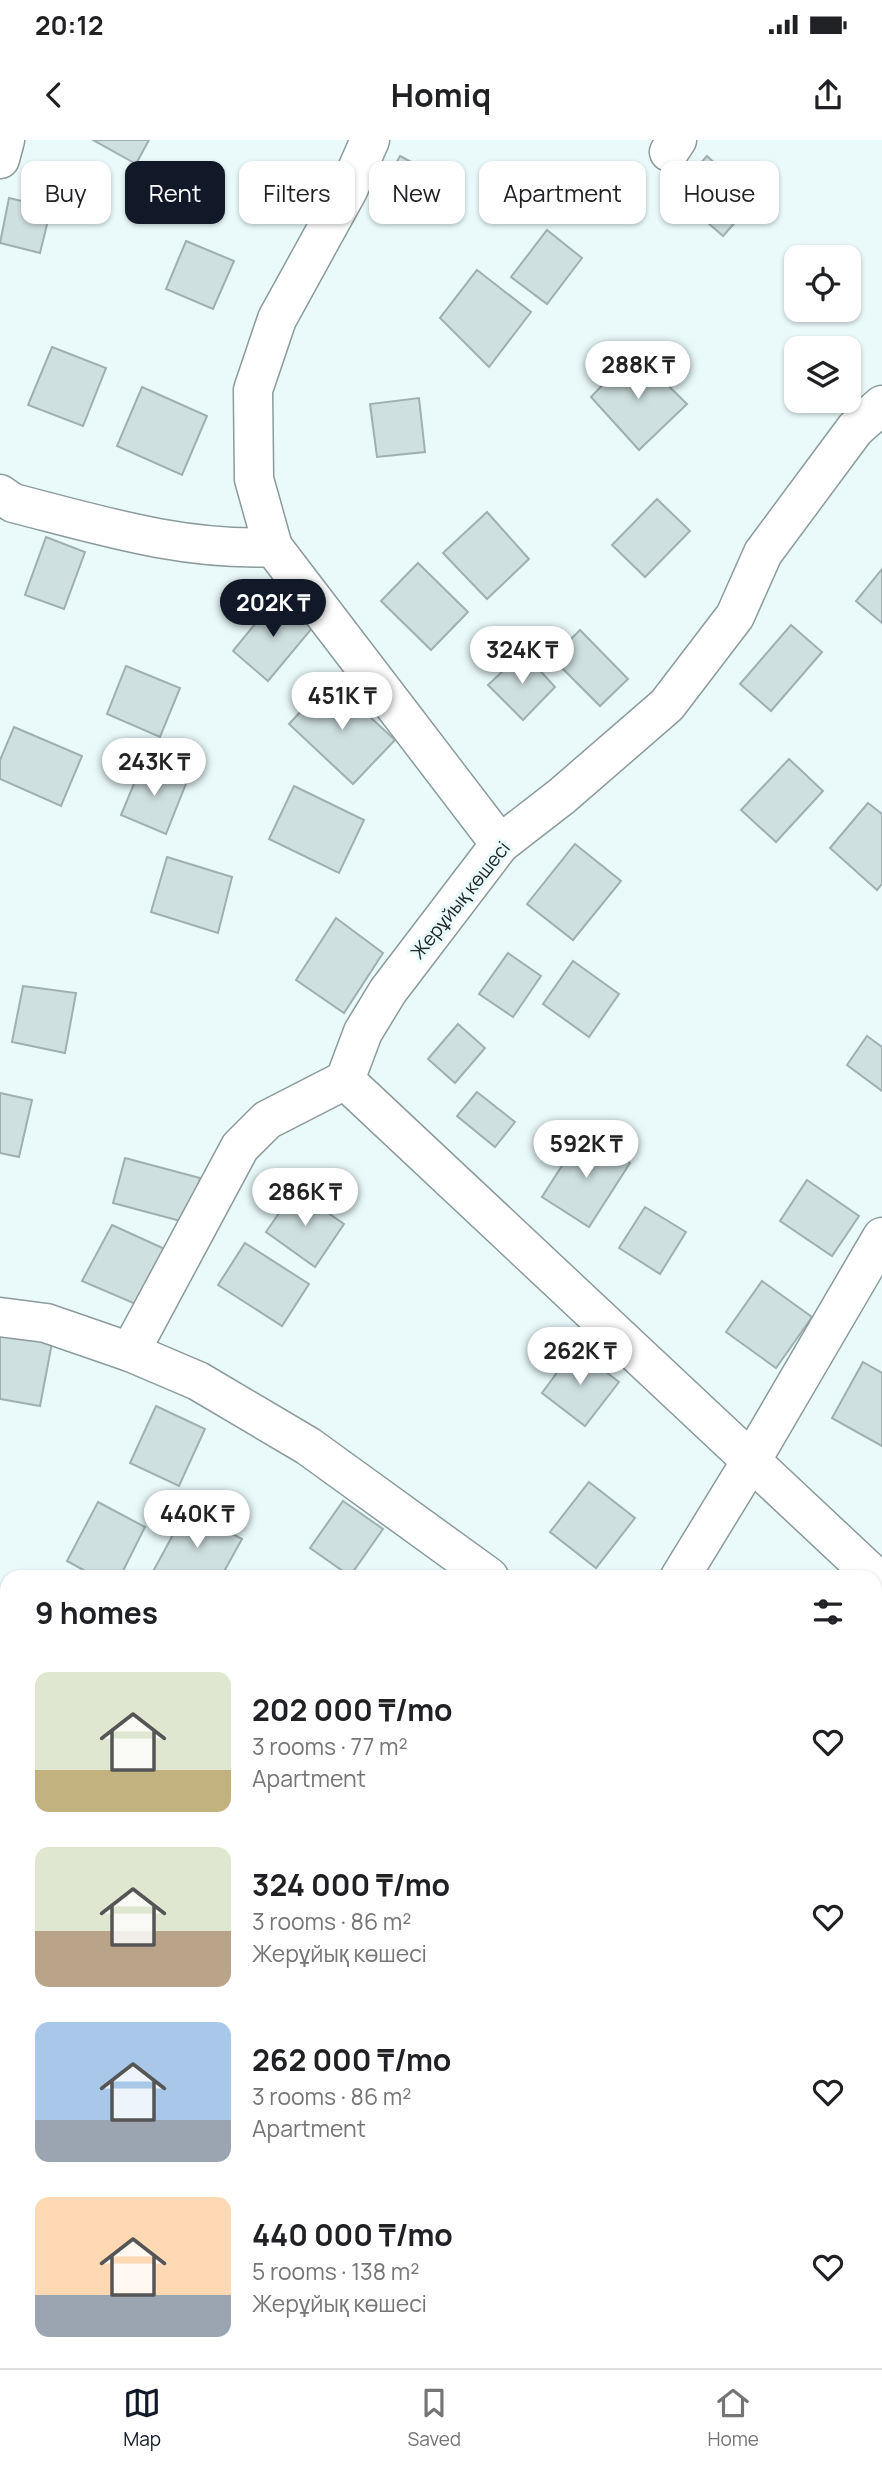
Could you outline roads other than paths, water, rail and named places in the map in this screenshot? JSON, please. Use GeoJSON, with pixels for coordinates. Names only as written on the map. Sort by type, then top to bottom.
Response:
{"type":"FeatureCollection","features":[{"type":"Feature","properties":{"kind":"street"},"geometry":{"type":"LineString","coordinates":[[0,159],[5,140]]}},
{"type":"Feature","properties":{"kind":"street"},"geometry":{"type":"LineString","coordinates":[[370,140],[348,190],[276,319],[253,390],[254,479],[273,547],[500,844]]}},
{"type":"Feature","properties":{"kind":"street","name":"Жерұйық көшесі"},"geometry":{"type":"LineString","coordinates":[[345,1080],[363,1032],[388,991],[500,844],[562,796],[667,705],[735,616],[763,553],[855,429],[882,405]]}},
{"type":"Feature","properties":{"kind":"street"},"geometry":{"type":"LineString","coordinates":[[0,494],[13,503],[153,538],[232,549],[273,547]]}},
{"type":"Feature","properties":{"kind":"street"},"geometry":{"type":"LineString","coordinates":[[130,1352],[240,1147],[267,1120],[345,1080],[868,1570]]}},
{"type":"Feature","properties":{"kind":"street"},"geometry":{"type":"LineString","coordinates":[[684,1570],[882,1237]]}},
{"type":"Feature","properties":{"kind":"street"},"geometry":{"type":"LineString","coordinates":[[0,1317],[46,1323],[130,1352],[198,1381],[308,1446],[479,1570]]}}]}
